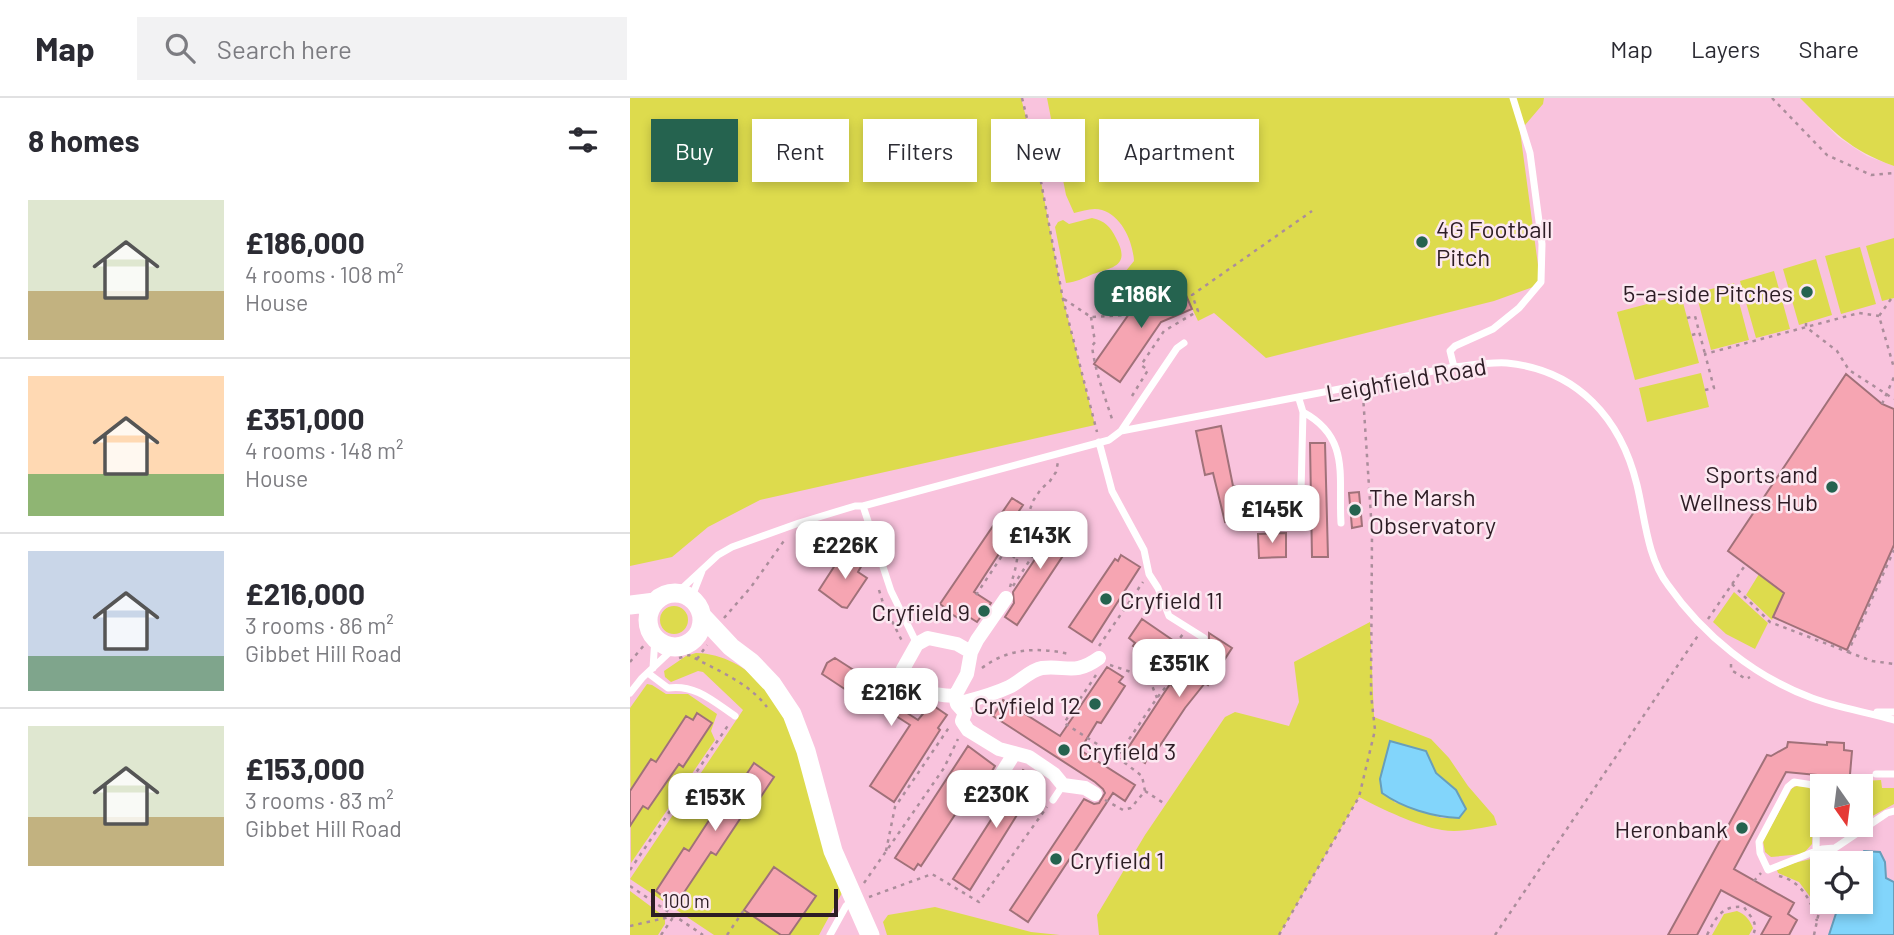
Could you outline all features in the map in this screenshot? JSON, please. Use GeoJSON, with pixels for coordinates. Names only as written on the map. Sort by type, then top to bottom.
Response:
{"type":"FeatureCollection","features":[{"type":"Feature","properties":{"kind":"street"},"geometry":{"type":"LineString","coordinates":[[630,606],[655,602],[662,597],[684,596],[698,606],[702,616],[697,641]]}},
{"type":"Feature","properties":{"kind":"street"},"geometry":{"type":"LineString","coordinates":[[956,700],[967,674],[971,652],[1006,598]]}},
{"type":"Feature","properties":{"kind":"street"},"geometry":{"type":"LineString","coordinates":[[650,636],[648,617],[655,602]]}},
{"type":"Feature","properties":{"kind":"street"},"geometry":{"type":"LineString","coordinates":[[630,616],[650,636],[664,645],[697,641],[731,647],[751,662],[772,684],[792,714],[806,751],[833,851],[862,893],[870,935]]}},
{"type":"Feature","properties":{"kind":"street"},"geometry":{"type":"LineString","coordinates":[[697,641],[702,616]]}},
{"type":"Feature","properties":{"kind":"street"},"geometry":{"type":"LineString","coordinates":[[971,652],[957,644],[928,638],[918,644],[903,669],[911,682],[932,695],[956,700],[1003,690],[1040,668],[1074,670],[1090,665],[1099,658]]}},
{"type":"Feature","properties":{"kind":"street"},"geometry":{"type":"LineString","coordinates":[[956,700],[965,713],[962,721],[968,730],[999,749],[1029,757],[1054,774],[1063,785],[1085,788],[1095,794]]}},
{"type":"Feature","properties":{"kind":"street"},"geometry":{"type":"LineString","coordinates":[[980,808],[1014,754]]}},
{"type":"Feature","properties":{"kind":"lane"},"geometry":{"type":"LineString","coordinates":[[1454,367],[1450,351],[1455,346],[1493,329],[1519,308],[1541,282],[1542,244],[1530,153],[1513,98]]}},
{"type":"Feature","properties":{"kind":"lane"},"geometry":{"type":"LineString","coordinates":[[1121,431],[1177,348],[1184,343]]}},
{"type":"Feature","properties":{"kind":"lane","name":"Leighfield Road"},"geometry":{"type":"LineString","coordinates":[[1099,442],[1109,440],[1121,431],[1299,399],[1454,367],[1506,363],[1535,369],[1565,381],[1598,407],[1616,431],[1630,460],[1659,570],[1702,630],[1779,684],[1814,699],[1866,712]]}},
{"type":"Feature","properties":{"kind":"lane"},"geometry":{"type":"LineString","coordinates":[[1299,399],[1303,412],[1303,522]]}},
{"type":"Feature","properties":{"kind":"lane"},"geometry":{"type":"LineString","coordinates":[[1303,412],[1318,420],[1336,446],[1341,463],[1341,523]]}},
{"type":"Feature","properties":{"kind":"lane"},"geometry":{"type":"LineString","coordinates":[[684,596],[704,568],[732,547],[855,506],[1099,442],[1112,491],[1144,551],[1149,574],[1158,588],[1169,616],[1204,638]]}},
{"type":"Feature","properties":{"kind":"lane"},"geometry":{"type":"LineString","coordinates":[[863,506],[891,593],[918,644]]}},
{"type":"Feature","properties":{"kind":"lane"},"geometry":{"type":"LineString","coordinates":[[684,596],[704,568]]}},
{"type":"Feature","properties":{"kind":"lane"},"geometry":{"type":"LineString","coordinates":[[650,636],[650,671],[668,688],[695,689],[735,716]]}},
{"type":"Feature","properties":{"kind":"lane"},"geometry":{"type":"LineString","coordinates":[[630,693],[650,671],[697,641]]}},
{"type":"Feature","properties":{"kind":"lane"},"geometry":{"type":"LineString","coordinates":[[1866,712],[1894,712]]}},
{"type":"Feature","properties":{"kind":"lane"},"geometry":{"type":"LineString","coordinates":[[1866,712],[1894,720]]}},
{"type":"Feature","properties":{"kind":"lane"},"geometry":{"type":"LineString","coordinates":[[1876,774],[1894,774]]}},
{"type":"Feature","properties":{"kind":"lane"},"geometry":{"type":"LineString","coordinates":[[1794,782],[1813,785],[1817,793],[1816,852],[1768,870],[1760,853],[1759,842],[1788,787],[1794,782]]}},
{"type":"Feature","properties":{"kind":"lane"},"geometry":{"type":"LineString","coordinates":[[1053,800],[1063,785]]}},
{"type":"Feature","properties":{"kind":"lane"},"geometry":{"type":"LineString","coordinates":[[1818,851],[1835,848],[1894,811]]}},
{"type":"Feature","properties":{"kind":"lane"},"geometry":{"type":"LineString","coordinates":[[830,935],[846,906],[862,893]]}},
{"type":"Feature","properties":{"kind":"path"},"geometry":{"type":"LineString","coordinates":[[1022,98],[1036,155],[1063,299],[1097,433]]}},
{"type":"Feature","properties":{"kind":"path"},"geometry":{"type":"LineString","coordinates":[[1772,98],[1827,155],[1871,175],[1894,173]]}},
{"type":"Feature","properties":{"kind":"path"},"geometry":{"type":"LineString","coordinates":[[1127,403],[1148,370],[1141,365],[1164,331],[1198,311],[1192,295],[1312,211]]}},
{"type":"Feature","properties":{"kind":"path"},"geometry":{"type":"LineString","coordinates":[[1063,299],[1091,317],[1128,314]]}},
{"type":"Feature","properties":{"kind":"path"},"geometry":{"type":"LineString","coordinates":[[1879,316],[1891,299]]}},
{"type":"Feature","properties":{"kind":"path"},"geometry":{"type":"LineString","coordinates":[[1705,354],[1850,314],[1879,316]]}},
{"type":"Feature","properties":{"kind":"path"},"geometry":{"type":"LineString","coordinates":[[1687,318],[1695,316],[1714,388],[1705,390]]}},
{"type":"Feature","properties":{"kind":"path"},"geometry":{"type":"LineString","coordinates":[[1879,316],[1894,368]]}},
{"type":"Feature","properties":{"kind":"path"},"geometry":{"type":"LineString","coordinates":[[1091,317],[1095,342],[1092,346],[1095,371],[1112,419]]}},
{"type":"Feature","properties":{"kind":"path"},"geometry":{"type":"LineString","coordinates":[[1806,325],[1837,351],[1849,370],[1894,399]]}},
{"type":"Feature","properties":{"kind":"path"},"geometry":{"type":"LineString","coordinates":[[1692,335],[1699,333]]}},
{"type":"Feature","properties":{"kind":"path"},"geometry":{"type":"LineString","coordinates":[[1882,404],[1894,377]]}},
{"type":"Feature","properties":{"kind":"path"},"geometry":{"type":"LineString","coordinates":[[1279,935],[1359,797],[1375,730],[1370,694],[1372,533],[1363,395],[1374,393]]}},
{"type":"Feature","properties":{"kind":"path"},"geometry":{"type":"LineString","coordinates":[[976,595],[1027,518],[1033,502],[1056,472],[1059,453]]}},
{"type":"Feature","properties":{"kind":"path"},"geometry":{"type":"LineString","coordinates":[[769,709],[748,687],[697,659],[697,641],[721,621],[751,587],[795,524]]}},
{"type":"Feature","properties":{"kind":"path"},"geometry":{"type":"LineString","coordinates":[[1015,537],[1017,559],[1009,594],[1050,529]]}},
{"type":"Feature","properties":{"kind":"path"},"geometry":{"type":"LineString","coordinates":[[1848,652],[1894,550]]}},
{"type":"Feature","properties":{"kind":"path"},"geometry":{"type":"LineString","coordinates":[[1005,551],[1017,559]]}},
{"type":"Feature","properties":{"kind":"path"},"geometry":{"type":"LineString","coordinates":[[1495,935],[1746,564]]}},
{"type":"Feature","properties":{"kind":"path"},"geometry":{"type":"LineString","coordinates":[[1149,574],[1064,723],[1142,776],[1145,791],[1166,804]]}},
{"type":"Feature","properties":{"kind":"path"},"geometry":{"type":"LineString","coordinates":[[1732,584],[1770,622],[1872,661],[1894,664]]}},
{"type":"Feature","properties":{"kind":"path"},"geometry":{"type":"LineString","coordinates":[[1693,626],[1702,630]]}},
{"type":"Feature","properties":{"kind":"path"},"geometry":{"type":"LineString","coordinates":[[1149,678],[1188,628]]}},
{"type":"Feature","properties":{"kind":"path"},"geometry":{"type":"LineString","coordinates":[[630,662],[650,636]]}},
{"type":"Feature","properties":{"kind":"path"},"geometry":{"type":"LineString","coordinates":[[1117,757],[1157,698],[1204,638]]}},
{"type":"Feature","properties":{"kind":"path"},"geometry":{"type":"LineString","coordinates":[[977,672],[991,661],[1027,649],[1051,650],[1072,655]]}},
{"type":"Feature","properties":{"kind":"path"},"geometry":{"type":"LineString","coordinates":[[1099,658],[1149,678],[1157,698]]}},
{"type":"Feature","properties":{"kind":"path"},"geometry":{"type":"LineString","coordinates":[[1727,659],[1732,664],[1731,670],[1746,679],[1756,679]]}},
{"type":"Feature","properties":{"kind":"path"},"geometry":{"type":"LineString","coordinates":[[868,681],[903,685]]}},
{"type":"Feature","properties":{"kind":"path"},"geometry":{"type":"LineString","coordinates":[[886,851],[895,807],[951,725],[951,712],[956,700]]}},
{"type":"Feature","properties":{"kind":"path"},"geometry":{"type":"LineString","coordinates":[[630,870],[735,716]]}},
{"type":"Feature","properties":{"kind":"path"},"geometry":{"type":"LineString","coordinates":[[862,893],[886,851],[944,768],[959,736]]}},
{"type":"Feature","properties":{"kind":"path"},"geometry":{"type":"LineString","coordinates":[[1095,794],[1123,810],[1131,808],[1145,791]]}},
{"type":"Feature","properties":{"kind":"path"},"geometry":{"type":"LineString","coordinates":[[862,893],[932,874],[979,902],[1053,800]]}},
{"type":"Feature","properties":{"kind":"path"},"geometry":{"type":"LineString","coordinates":[[1773,874],[1787,878],[1800,887],[1808,896],[1817,921]]}},
{"type":"Feature","properties":{"kind":"path"},"geometry":{"type":"LineString","coordinates":[[630,886],[703,935]]}},
{"type":"Feature","properties":{"kind":"path"},"geometry":{"type":"LineString","coordinates":[[1707,935],[1723,909],[1745,905],[1754,919],[1753,935]]}},
{"type":"Feature","properties":{"kind":"path"},"geometry":{"type":"LineString","coordinates":[[727,935],[744,910]]}},
{"type":"Feature","properties":{"kind":"path"},"geometry":{"type":"LineString","coordinates":[[1814,935],[1819,914]]}},
{"type":"Feature","properties":{"kind":"path"},"geometry":{"type":"LineString","coordinates":[[630,926],[674,916]]}},
{"type":"Feature","properties":{"kind":"path"},"geometry":{"type":"LineString","coordinates":[[661,935],[674,916]]}},
{"type":"Feature","properties":{"kind":"shaded area"},"geometry":{"type":"Polygon","coordinates":[[[630,98],[1800,98],[1838,137],[1867,156],[1894,166],[1894,935],[630,935],[630,98]]]}},
{"type":"Feature","properties":{"kind":"shaded area"},"geometry":{"type":"Polygon","coordinates":[[[630,98],[1021,98],[1027,119],[991,119],[991,182],[1041,182],[1063,299],[1095,425],[760,500],[708,527],[672,557],[630,566],[630,98]]]}},
{"type":"Feature","properties":{"kind":"shaded area"},"geometry":{"type":"Polygon","coordinates":[[[1047,98],[1544,98],[1543,104],[1520,131],[1540,280],[1533,287],[1494,301],[1266,358],[1214,313],[1198,321],[1181,285],[1136,304],[1125,272],[1134,261],[1131,246],[1121,224],[1102,210],[1074,213],[1066,195],[1063,182],[1085,182],[1085,119],[1051,119],[1047,98]]]}},
{"type":"Feature","properties":{"kind":"shaded area"},"geometry":{"type":"Polygon","coordinates":[[[1800,98],[1894,98],[1894,166],[1853,146],[1832,130],[1800,98]]]}},
{"type":"Feature","properties":{"kind":"shaded area"},"geometry":{"type":"Polygon","coordinates":[[[1092,218],[1104,222],[1112,230],[1120,247],[1121,260],[1113,267],[1066,283],[1055,227],[1063,220],[1069,224],[1092,218]]]}},
{"type":"Feature","properties":{"kind":"shaded area"},"geometry":{"type":"Polygon","coordinates":[[[1894,238],[1894,298],[1882,301],[1866,246],[1894,238]]]}},
{"type":"Feature","properties":{"kind":"shaded area"},"geometry":{"type":"Polygon","coordinates":[[[1860,247],[1876,304],[1841,314],[1825,256],[1860,247]]]}},
{"type":"Feature","properties":{"kind":"shaded area","name":"5-a-side Pitches"},"geometry":{"type":"Polygon","coordinates":[[[1816,259],[1832,315],[1799,325],[1783,269],[1816,259]]]}},
{"type":"Feature","properties":{"kind":"shaded area"},"geometry":{"type":"Polygon","coordinates":[[[1774,271],[1790,329],[1756,338],[1740,281],[1774,271]]]}},
{"type":"Feature","properties":{"kind":"shaded area"},"geometry":{"type":"Polygon","coordinates":[[[1734,283],[1749,340],[1711,350],[1696,293],[1734,283]]]}},
{"type":"Feature","properties":{"kind":"shaded area"},"geometry":{"type":"Polygon","coordinates":[[[1681,295],[1699,363],[1635,380],[1617,312],[1681,295]]]}},
{"type":"Feature","properties":{"kind":"shaded area"},"geometry":{"type":"Polygon","coordinates":[[[1701,373],[1709,407],[1647,422],[1639,388],[1701,373]]]}},
{"type":"Feature","properties":{"kind":"shaded area"},"geometry":{"type":"Polygon","coordinates":[[[1759,574],[1784,593],[1772,620],[1746,595],[1759,574]]]}},
{"type":"Feature","properties":{"kind":"shaded area"},"geometry":{"type":"Polygon","coordinates":[[[1734,592],[1768,623],[1755,649],[1726,634],[1713,622],[1734,592]]]}},
{"type":"Feature","properties":{"kind":"shaded area"},"geometry":{"type":"Polygon","coordinates":[[[674,606],[684,610],[688,620],[684,630],[674,634],[664,630],[660,620],[664,610],[674,606]]]}},
{"type":"Feature","properties":{"kind":"shaded area"},"geometry":{"type":"Polygon","coordinates":[[[1370,622],[1374,717],[1431,739],[1494,816],[1497,825],[1463,831],[1432,828],[1359,797],[1279,935],[1099,935],[1097,915],[1145,835],[1225,717],[1235,712],[1289,726],[1299,702],[1294,662],[1370,622]],[[1426,751],[1394,802],[1442,818],[1459,818],[1456,790],[1436,773],[1426,751]]]}},
{"type":"Feature","properties":{"kind":"shaded area"},"geometry":{"type":"Polygon","coordinates":[[[696,653],[726,659],[752,675],[773,697],[788,724],[842,893],[819,935],[714,935],[630,879],[743,710],[703,672],[698,671],[671,682],[665,677],[664,671],[686,656],[696,653]]]}},
{"type":"Feature","properties":{"kind":"shaded area"},"geometry":{"type":"Polygon","coordinates":[[[647,684],[666,694],[688,694],[717,714],[711,731],[715,740],[631,863],[630,708],[647,684]]]}},
{"type":"Feature","properties":{"kind":"shaded area"},"geometry":{"type":"Polygon","coordinates":[[[1873,780],[1881,780],[1882,788],[1894,788],[1894,804],[1873,816],[1873,780]]]}},
{"type":"Feature","properties":{"kind":"shaded area"},"geometry":{"type":"Polygon","coordinates":[[[1809,787],[1810,790],[1812,844],[1803,854],[1771,857],[1765,852],[1763,841],[1792,788],[1809,787]]]}},
{"type":"Feature","properties":{"kind":"shaded area"},"geometry":{"type":"Polygon","coordinates":[[[1810,859],[1810,897],[1799,882],[1778,873],[1777,870],[1810,859]]]}},
{"type":"Feature","properties":{"kind":"shaded area"},"geometry":{"type":"Polygon","coordinates":[[[630,891],[665,917],[665,924],[658,935],[630,935],[630,891]]]}},
{"type":"Feature","properties":{"kind":"shaded area"},"geometry":{"type":"Polygon","coordinates":[[[935,907],[1031,932],[1060,935],[887,935],[883,922],[888,915],[935,907]]]}},
{"type":"Feature","properties":{"kind":"shaded area"},"geometry":{"type":"Polygon","coordinates":[[[1737,911],[1752,925],[1749,935],[1712,935],[1724,914],[1737,911]]]}},
{"type":"Feature","properties":{"kind":"water"},"geometry":{"type":"Polygon","coordinates":[[[1390,741],[1426,751],[1436,773],[1456,790],[1466,809],[1459,818],[1419,811],[1382,793],[1380,779],[1390,741]]]}},
{"type":"Feature","properties":{"kind":"water"},"geometry":{"type":"Polygon","coordinates":[[[1873,852],[1880,852],[1885,862],[1886,878],[1894,882],[1894,935],[1829,935],[1836,914],[1873,914],[1873,852]]]}},
{"type":"Feature","properties":{"kind":"building"},"geometry":{"type":"Polygon","coordinates":[[[1181,284],[1192,309],[1161,322],[1120,382],[1094,364],[1136,304],[1181,284]]]}},
{"type":"Feature","properties":{"kind":"building","name":"Sports and Wellness Hub"},"geometry":{"type":"Polygon","coordinates":[[[1846,374],[1882,404],[1894,409],[1894,545],[1847,650],[1773,617],[1784,593],[1728,551],[1846,374]]]}},
{"type":"Feature","properties":{"kind":"building"},"geometry":{"type":"Polygon","coordinates":[[[1221,426],[1242,518],[1225,522],[1213,473],[1205,475],[1196,431],[1221,426]]]}},
{"type":"Feature","properties":{"kind":"building"},"geometry":{"type":"Polygon","coordinates":[[[1310,443],[1325,443],[1328,557],[1312,557],[1310,443]]]}},
{"type":"Feature","properties":{"kind":"building","name":"The Marsh Observatory"},"geometry":{"type":"Polygon","coordinates":[[[1359,492],[1362,526],[1352,528],[1349,493],[1359,492]]]}},
{"type":"Feature","properties":{"kind":"building"},"geometry":{"type":"Polygon","coordinates":[[[1012,498],[1023,505],[1017,514],[1023,517],[974,592],[991,603],[977,622],[969,617],[965,622],[943,609],[940,604],[1012,498]]]}},
{"type":"Feature","properties":{"kind":"building"},"geometry":{"type":"Polygon","coordinates":[[[1060,522],[1078,533],[1017,625],[1005,617],[1014,603],[1013,592],[1060,522]]]}},
{"type":"Feature","properties":{"kind":"building"},"geometry":{"type":"Polygon","coordinates":[[[1286,533],[1286,557],[1259,558],[1258,534],[1286,533]]]}},
{"type":"Feature","properties":{"kind":"building"},"geometry":{"type":"Polygon","coordinates":[[[860,551],[867,556],[858,572],[867,578],[847,608],[842,607],[819,590],[839,559],[851,565],[860,551]]]}},
{"type":"Feature","properties":{"kind":"building","name":"Cryfield 11"},"geometry":{"type":"Polygon","coordinates":[[[1121,555],[1140,567],[1092,642],[1069,627],[1115,559],[1118,561],[1121,555]]]}},
{"type":"Feature","properties":{"kind":"building"},"geometry":{"type":"Polygon","coordinates":[[[1142,619],[1174,641],[1160,662],[1133,646],[1135,643],[1129,638],[1142,619]]]}},
{"type":"Feature","properties":{"kind":"building"},"geometry":{"type":"Polygon","coordinates":[[[1209,633],[1232,648],[1208,685],[1205,683],[1151,759],[1148,757],[1145,763],[1126,751],[1170,684],[1175,688],[1203,644],[1209,642],[1209,633]]]}},
{"type":"Feature","properties":{"kind":"building"},"geometry":{"type":"Polygon","coordinates":[[[835,658],[905,703],[901,709],[918,720],[931,704],[947,715],[894,802],[870,786],[910,725],[882,707],[878,711],[822,674],[827,663],[835,658]]]}},
{"type":"Feature","properties":{"kind":"building"},"geometry":{"type":"Polygon","coordinates":[[[1107,667],[1123,677],[1119,682],[1125,686],[1101,723],[1097,722],[1080,750],[1135,785],[1125,801],[1113,793],[1028,922],[1010,910],[1084,799],[1094,804],[1099,803],[1105,793],[1095,782],[993,716],[1003,700],[1060,736],[1107,667]]]}},
{"type":"Feature","properties":{"kind":"building"},"geometry":{"type":"Polygon","coordinates":[[[697,713],[712,723],[683,767],[679,764],[648,809],[643,806],[630,826],[630,791],[651,759],[656,762],[686,716],[693,720],[697,713]]]}},
{"type":"Feature","properties":{"kind":"building","name":"Heronbank"},"geometry":{"type":"Polygon","coordinates":[[[1788,742],[1827,745],[1827,742],[1844,743],[1844,750],[1852,751],[1850,774],[1786,772],[1734,869],[1794,903],[1788,914],[1797,920],[1789,935],[1761,935],[1771,917],[1721,890],[1697,935],[1668,935],[1767,755],[1771,756],[1787,747],[1788,742]]]}},
{"type":"Feature","properties":{"kind":"building"},"geometry":{"type":"Polygon","coordinates":[[[968,746],[995,766],[975,799],[968,795],[921,866],[918,864],[914,870],[895,858],[968,746]]]}},
{"type":"Feature","properties":{"kind":"building"},"geometry":{"type":"Polygon","coordinates":[[[754,763],[774,777],[750,813],[746,810],[716,855],[711,852],[681,897],[674,893],[669,901],[656,891],[684,848],[689,851],[719,805],[724,808],[754,763]]]}},
{"type":"Feature","properties":{"kind":"building"},"geometry":{"type":"Polygon","coordinates":[[[1023,770],[1039,780],[970,890],[953,879],[1023,770]]]}},
{"type":"Feature","properties":{"kind":"building"},"geometry":{"type":"Polygon","coordinates":[[[774,867],[816,896],[789,935],[781,935],[744,910],[774,867]]]}},
{"type":"Feature","properties":{"kind":"place","name":"4G Football Pitch"},"geometry":{"type":"Point","coordinates":[1422,242]}},
{"type":"Feature","properties":{"kind":"place","name":"5-a-side Pitches"},"geometry":{"type":"Point","coordinates":[1807,292]}},
{"type":"Feature","properties":{"kind":"place","name":"Sports and Wellness Hub"},"geometry":{"type":"Point","coordinates":[1832,487]}},
{"type":"Feature","properties":{"kind":"place","name":"The Marsh Observatory"},"geometry":{"type":"Point","coordinates":[1355,510]}},
{"type":"Feature","properties":{"kind":"place","name":"Cryfield 11"},"geometry":{"type":"Point","coordinates":[1106,599]}},
{"type":"Feature","properties":{"kind":"place","name":"Cryfield 9"},"geometry":{"type":"Point","coordinates":[984,611]}},
{"type":"Feature","properties":{"kind":"place","name":"Cryfield 12"},"geometry":{"type":"Point","coordinates":[1095,704]}},
{"type":"Feature","properties":{"kind":"place","name":"Cryfield 3"},"geometry":{"type":"Point","coordinates":[1064,750]}},
{"type":"Feature","properties":{"kind":"place","name":"Heronbank"},"geometry":{"type":"Point","coordinates":[1742,828]}},
{"type":"Feature","properties":{"kind":"place","name":"Cryfield 1"},"geometry":{"type":"Point","coordinates":[1056,859]}}]}
